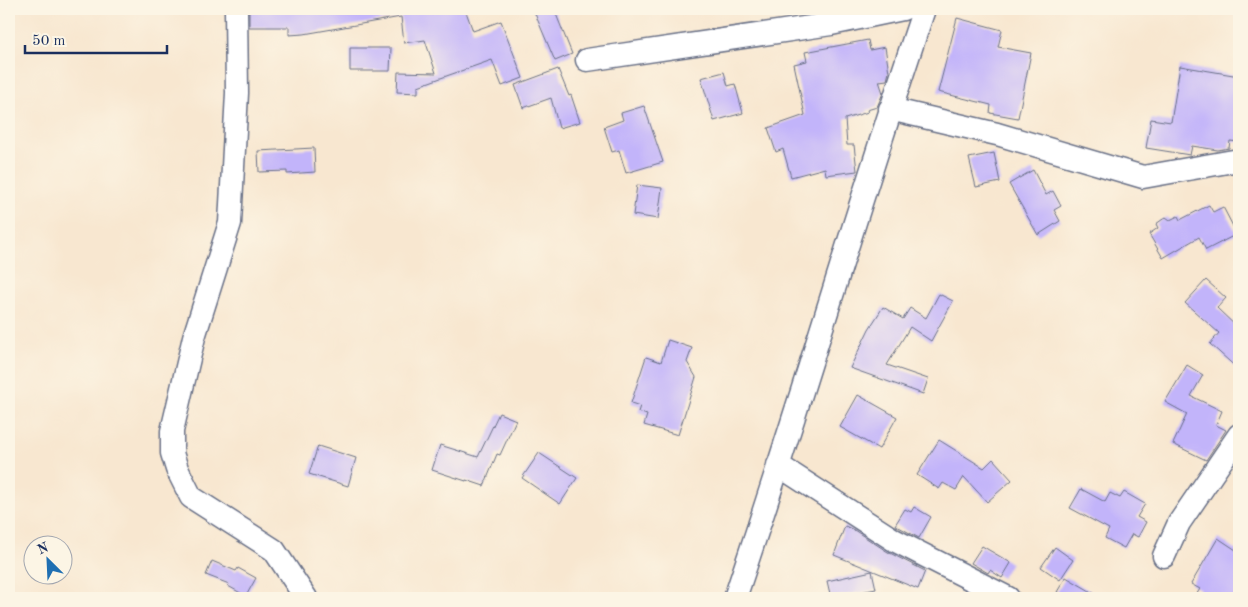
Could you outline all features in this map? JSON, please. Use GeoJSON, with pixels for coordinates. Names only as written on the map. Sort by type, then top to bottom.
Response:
{"type":"FeatureCollection","features":[{"type":"Feature","properties":{"kind":"street"},"geometry":{"type":"LineString","coordinates":[[236,9],[237,93],[230,223],[194,337],[172,431],[172,453],[177,469],[191,497],[274,550],[306,598]]}},
{"type":"Feature","properties":{"kind":"street"},"geometry":{"type":"LineString","coordinates":[[587,60],[831,24],[903,9]]}},
{"type":"Feature","properties":{"kind":"street"},"geometry":{"type":"LineString","coordinates":[[736,598],[890,110],[924,9]]}},
{"type":"Feature","properties":{"kind":"street"},"geometry":{"type":"LineString","coordinates":[[890,110],[998,134],[1143,177],[1239,160]]}},
{"type":"Feature","properties":{"kind":"street"},"geometry":{"type":"LineString","coordinates":[[1164,556],[1179,523],[1239,435]]}},
{"type":"Feature","properties":{"kind":"street"},"geometry":{"type":"LineString","coordinates":[[778,465],[894,540],[1008,598]]}},
{"type":"Feature","properties":{"kind":"building"},"geometry":{"type":"Polygon","coordinates":[[[249,9],[401,9],[402,13],[430,9],[465,9],[473,31],[501,21],[523,78],[502,86],[492,60],[418,86],[418,93],[397,92],[398,72],[436,73],[425,40],[404,43],[401,17],[289,35],[289,27],[249,27],[249,9]]]}},
{"type":"Feature","properties":{"kind":"building"},"geometry":{"type":"Polygon","coordinates":[[[533,9],[554,9],[572,54],[555,61],[533,9]]]}},
{"type":"Feature","properties":{"kind":"building"},"geometry":{"type":"Polygon","coordinates":[[[957,18],[1002,30],[998,47],[1031,53],[1018,118],[990,113],[991,105],[938,92],[957,18]]]}},
{"type":"Feature","properties":{"kind":"building"},"geometry":{"type":"Polygon","coordinates":[[[868,40],[870,50],[885,47],[889,72],[887,80],[879,81],[883,93],[877,107],[867,110],[868,112],[845,119],[847,145],[854,145],[857,171],[826,175],[825,168],[791,177],[783,149],[776,152],[768,128],[805,115],[794,64],[807,61],[805,52],[868,40]]]}},
{"type":"Feature","properties":{"kind":"building"},"geometry":{"type":"Polygon","coordinates":[[[350,48],[391,48],[390,71],[350,71],[350,48]]]}},
{"type":"Feature","properties":{"kind":"building"},"geometry":{"type":"Polygon","coordinates":[[[1180,66],[1239,76],[1239,142],[1230,141],[1229,148],[1218,150],[1192,146],[1190,155],[1146,148],[1151,119],[1171,122],[1180,66]]]}},
{"type":"Feature","properties":{"kind":"building"},"geometry":{"type":"Polygon","coordinates":[[[558,69],[569,96],[571,95],[580,122],[559,128],[551,98],[523,108],[515,85],[558,69]]]}},
{"type":"Feature","properties":{"kind":"building"},"geometry":{"type":"Polygon","coordinates":[[[724,72],[728,86],[735,84],[743,113],[714,121],[701,78],[724,72]]]}},
{"type":"Feature","properties":{"kind":"building"},"geometry":{"type":"Polygon","coordinates":[[[644,106],[663,162],[626,173],[619,150],[612,152],[604,127],[623,120],[621,113],[644,106]]]}},
{"type":"Feature","properties":{"kind":"building"},"geometry":{"type":"Polygon","coordinates":[[[314,148],[315,172],[287,174],[287,171],[259,172],[258,151],[314,148]]]}},
{"type":"Feature","properties":{"kind":"building"},"geometry":{"type":"Polygon","coordinates":[[[994,153],[1000,182],[976,187],[969,158],[994,153]]]}},
{"type":"Feature","properties":{"kind":"building"},"geometry":{"type":"Polygon","coordinates":[[[1033,170],[1046,195],[1053,191],[1061,206],[1054,210],[1060,221],[1038,235],[1009,184],[1033,170]]]}},
{"type":"Feature","properties":{"kind":"building"},"geometry":{"type":"Polygon","coordinates":[[[637,185],[662,188],[658,219],[633,215],[637,185]]]}},
{"type":"Feature","properties":{"kind":"building"},"geometry":{"type":"Polygon","coordinates":[[[1209,205],[1213,212],[1223,207],[1237,234],[1206,250],[1199,237],[1163,258],[1149,234],[1158,228],[1156,224],[1166,217],[1170,220],[1178,216],[1180,220],[1209,205]]]}},
{"type":"Feature","properties":{"kind":"building"},"geometry":{"type":"Polygon","coordinates":[[[1206,280],[1226,298],[1217,308],[1239,329],[1239,370],[1210,344],[1219,333],[1185,303],[1206,280]]]}},
{"type":"Feature","properties":{"kind":"building"},"geometry":{"type":"Polygon","coordinates":[[[939,294],[953,301],[931,341],[910,327],[887,365],[928,379],[923,394],[850,368],[869,329],[883,307],[903,319],[910,308],[926,318],[939,294]]]}},
{"type":"Feature","properties":{"kind":"building"},"geometry":{"type":"Polygon","coordinates":[[[668,340],[692,348],[687,362],[696,377],[678,435],[644,425],[647,415],[638,412],[640,406],[631,403],[646,357],[661,362],[668,340]]]}},
{"type":"Feature","properties":{"kind":"building"},"geometry":{"type":"Polygon","coordinates":[[[1187,365],[1203,375],[1191,396],[1222,411],[1216,425],[1226,430],[1206,460],[1173,444],[1187,414],[1165,402],[1187,365]]]}},
{"type":"Feature","properties":{"kind":"building"},"geometry":{"type":"Polygon","coordinates":[[[858,395],[897,417],[879,449],[840,427],[858,395]]]}},
{"type":"Feature","properties":{"kind":"building"},"geometry":{"type":"Polygon","coordinates":[[[499,413],[516,420],[500,455],[497,454],[484,486],[432,470],[440,445],[478,457],[499,413]]]}},
{"type":"Feature","properties":{"kind":"building"},"geometry":{"type":"Polygon","coordinates":[[[939,440],[984,468],[993,459],[1012,480],[987,502],[964,477],[956,490],[943,483],[939,489],[917,475],[939,440]]]}},
{"type":"Feature","properties":{"kind":"building"},"geometry":{"type":"Polygon","coordinates":[[[318,446],[356,458],[348,486],[309,474],[318,446]]]}},
{"type":"Feature","properties":{"kind":"building"},"geometry":{"type":"Polygon","coordinates":[[[539,453],[577,478],[560,504],[522,478],[539,453]]]}},
{"type":"Feature","properties":{"kind":"building"},"geometry":{"type":"Polygon","coordinates":[[[1081,489],[1105,502],[1110,493],[1120,498],[1124,492],[1145,504],[1137,517],[1146,522],[1138,537],[1132,534],[1124,548],[1105,538],[1109,529],[1070,508],[1081,489]]]}},
{"type":"Feature","properties":{"kind":"building"},"geometry":{"type":"Polygon","coordinates":[[[914,507],[931,517],[919,538],[895,525],[905,509],[911,512],[914,507]]]}},
{"type":"Feature","properties":{"kind":"building"},"geometry":{"type":"Polygon","coordinates":[[[845,526],[888,552],[925,571],[918,589],[834,555],[845,526]]]}},
{"type":"Feature","properties":{"kind":"building"},"geometry":{"type":"Polygon","coordinates":[[[1218,538],[1239,552],[1239,598],[1194,598],[1200,589],[1191,584],[1218,538]]]}},
{"type":"Feature","properties":{"kind":"building"},"geometry":{"type":"Polygon","coordinates":[[[982,546],[1011,563],[1002,578],[990,570],[988,573],[971,563],[982,546]]]}},
{"type":"Feature","properties":{"kind":"building"},"geometry":{"type":"Polygon","coordinates":[[[1055,547],[1073,560],[1060,580],[1041,567],[1055,547]]]}},
{"type":"Feature","properties":{"kind":"building"},"geometry":{"type":"Polygon","coordinates":[[[212,561],[236,571],[238,568],[256,578],[246,596],[228,586],[229,584],[206,575],[212,561]]]}},
{"type":"Feature","properties":{"kind":"building"},"geometry":{"type":"Polygon","coordinates":[[[872,571],[876,589],[831,598],[827,581],[872,571]]]}},
{"type":"Feature","properties":{"kind":"building"},"geometry":{"type":"Polygon","coordinates":[[[1066,577],[1102,598],[1067,598],[1057,592],[1066,577]]]}}]}
